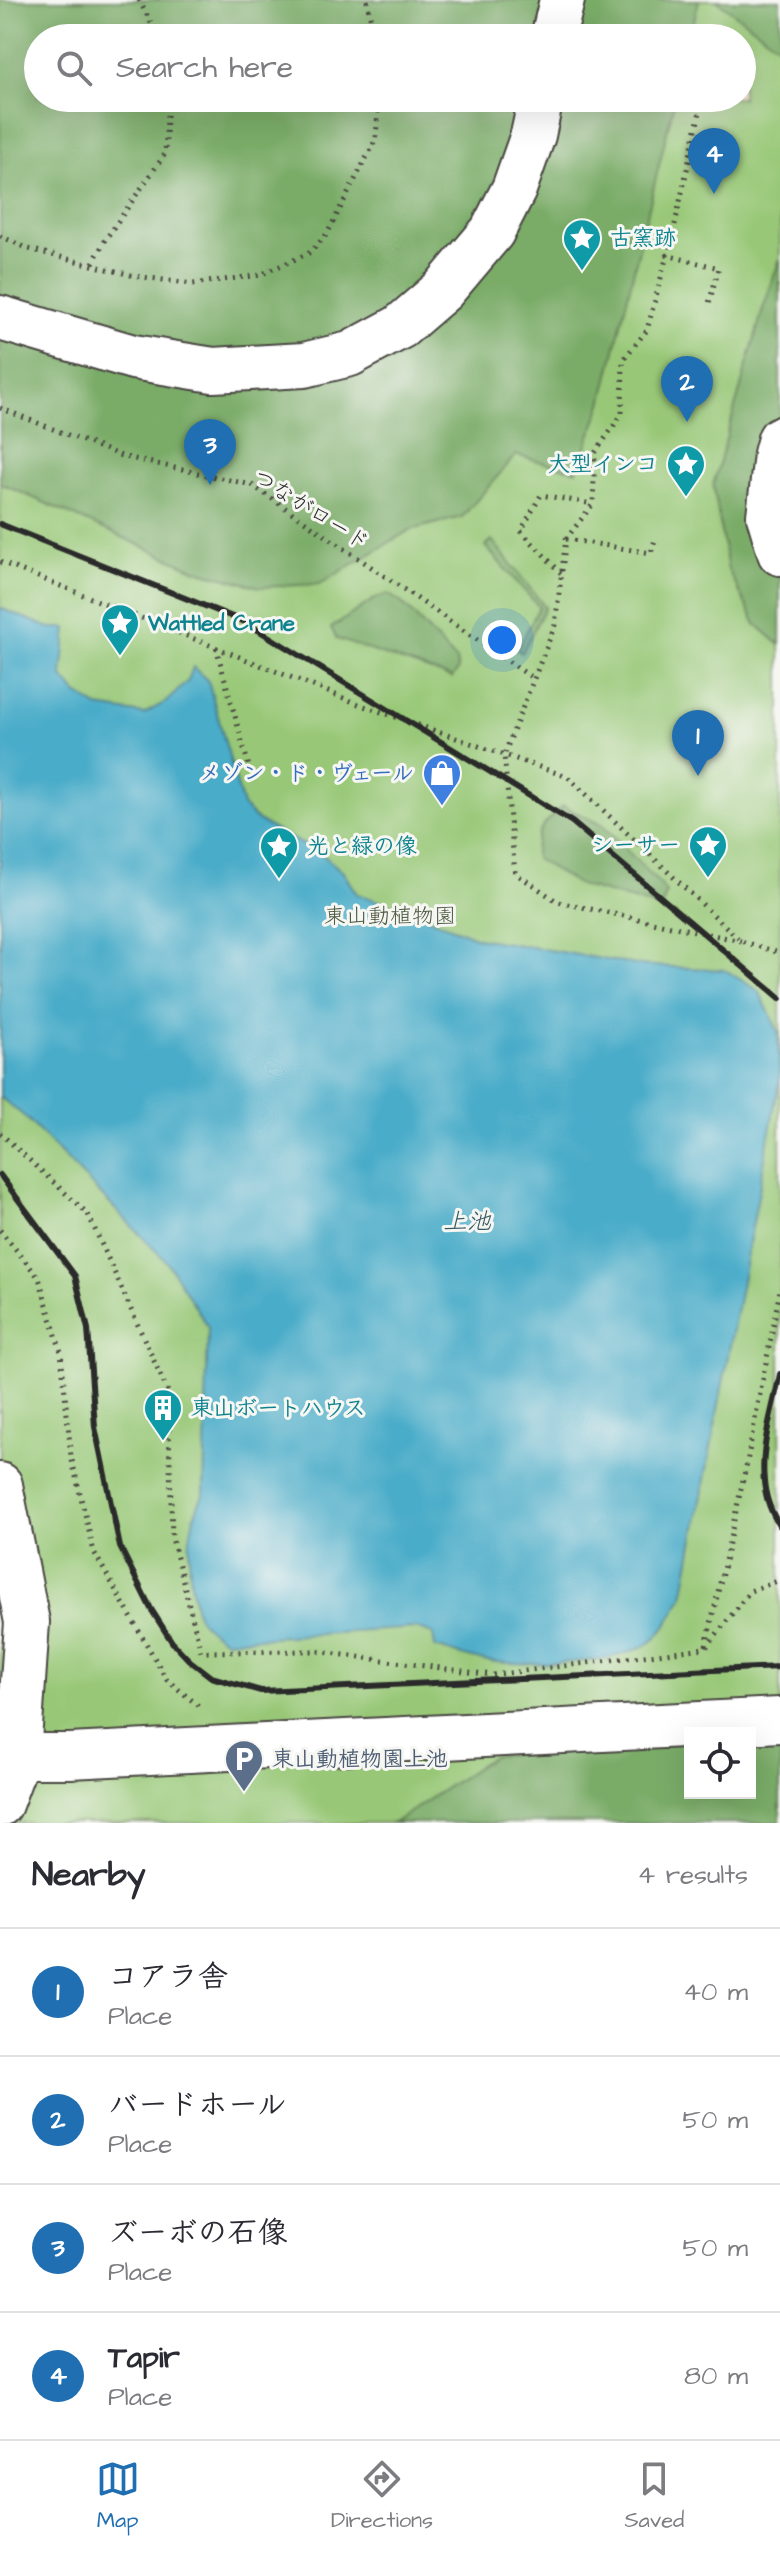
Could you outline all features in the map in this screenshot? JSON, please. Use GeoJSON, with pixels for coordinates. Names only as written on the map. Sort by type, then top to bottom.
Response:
{"type":"FeatureCollection","features":[{"type":"Feature","properties":{"kind":"street"},"geometry":{"type":"LineString","coordinates":[[556,24],[562,0]]}},
{"type":"Feature","properties":{"kind":"street"},"geometry":{"type":"LineString","coordinates":[[0,318],[133,357],[213,370],[304,365],[350,354],[400,327],[432,300],[492,232],[514,189],[538,112]]}},
{"type":"Feature","properties":{"kind":"street"},"geometry":{"type":"LineString","coordinates":[[780,439],[769,516],[780,553]]}},
{"type":"Feature","properties":{"kind":"street"},"geometry":{"type":"LineString","coordinates":[[0,1485],[27,1622],[18,1756],[0,1804]]}},
{"type":"Feature","properties":{"kind":"street"},"geometry":{"type":"LineString","coordinates":[[18,1756],[70,1756],[780,1720]]}},
{"type":"Feature","properties":{"kind":"path"},"geometry":{"type":"LineString","coordinates":[[139,0],[152,24]]}},
{"type":"Feature","properties":{"kind":"path"},"geometry":{"type":"LineString","coordinates":[[367,0],[371,24]]}},
{"type":"Feature","properties":{"kind":"path"},"geometry":{"type":"LineString","coordinates":[[93,263],[105,240],[165,154],[167,112]]}},
{"type":"Feature","properties":{"kind":"path"},"geometry":{"type":"LineString","coordinates":[[0,236],[29,249],[135,276],[193,284],[260,275],[311,252],[327,234],[376,139],[378,112]]}},
{"type":"Feature","properties":{"kind":"path"},"geometry":{"type":"LineString","coordinates":[[700,112],[647,330],[623,360],[622,414],[595,453],[593,504],[566,539],[555,625],[504,755],[515,873],[558,902],[741,941],[780,953]]}},
{"type":"Feature","properties":{"kind":"path"},"geometry":{"type":"LineString","coordinates":[[666,255],[719,268],[709,303]]}},
{"type":"Feature","properties":{"kind":"path","name":"つながロード"},"geometry":{"type":"LineString","coordinates":[[0,408],[121,456],[252,485],[534,679]]}},
{"type":"Feature","properties":{"kind":"path"},"geometry":{"type":"LineString","coordinates":[[561,573],[521,531],[541,495],[593,504]]}},
{"type":"Feature","properties":{"kind":"path"},"geometry":{"type":"LineString","coordinates":[[566,539],[651,553],[655,540]]}},
{"type":"Feature","properties":{"kind":"path"},"geometry":{"type":"LineString","coordinates":[[0,562],[361,705],[568,777],[741,941]]}},
{"type":"Feature","properties":{"kind":"path"},"geometry":{"type":"LineString","coordinates":[[216,647],[254,785]]}},
{"type":"Feature","properties":{"kind":"path"},"geometry":{"type":"LineString","coordinates":[[0,1133],[88,1214],[168,1392],[172,1538],[201,1652],[315,1651],[492,1675],[706,1648],[750,1591],[780,1580]]}},
{"type":"Feature","properties":{"kind":"path"},"geometry":{"type":"LineString","coordinates":[[0,1230],[39,1278],[61,1352],[71,1456],[94,1552],[167,1680],[210,1716]]}},
{"type":"Feature","properties":{"kind":"path"},"geometry":{"type":"LineString","coordinates":[[706,1648],[747,1462],[780,1290]]}},
{"type":"Feature","properties":{"kind":"green space","name":"東山動植物園"},"geometry":{"type":"Polygon","coordinates":[[[0,0],[780,0],[780,1823],[0,1823],[0,0]]]}},
{"type":"Feature","properties":{"kind":"green space"},"geometry":{"type":"Polygon","coordinates":[[[0,0],[699,0],[693,24],[24,24],[24,112],[672,112],[602,404],[577,471],[516,455],[462,517],[410,530],[320,584],[260,587],[196,570],[0,483],[0,0]]]}},
{"type":"Feature","properties":{"kind":"green space"},"geometry":{"type":"Polygon","coordinates":[[[716,0],[780,0],[780,46],[756,29],[756,24],[749,24],[716,0]]]}},
{"type":"Feature","properties":{"kind":"green space"},"geometry":{"type":"Polygon","coordinates":[[[780,258],[780,645],[756,624],[728,570],[713,485],[780,258]]]}},
{"type":"Feature","properties":{"kind":"green space"},"geometry":{"type":"Polygon","coordinates":[[[492,540],[545,607],[522,653],[517,650],[539,607],[485,546],[492,540]]]}},
{"type":"Feature","properties":{"kind":"green space"},"geometry":{"type":"Polygon","coordinates":[[[388,594],[402,603],[456,660],[458,670],[452,678],[337,639],[331,628],[376,598],[388,594]]]}},
{"type":"Feature","properties":{"kind":"green space"},"geometry":{"type":"Polygon","coordinates":[[[563,806],[602,825],[661,885],[666,893],[662,908],[579,885],[535,858],[536,841],[541,829],[563,806]]]}},
{"type":"Feature","properties":{"kind":"green space"},"geometry":{"type":"Polygon","coordinates":[[[780,1736],[780,1823],[394,1823],[493,1756],[684,1742],[684,1799],[756,1799],[756,1738],[780,1736]]]}},
{"type":"Feature","properties":{"kind":"water","name":"上池"},"geometry":{"type":"Polygon","coordinates":[[[0,608],[50,628],[67,628],[62,676],[76,693],[98,707],[144,714],[166,702],[188,681],[193,667],[208,681],[243,806],[258,821],[323,855],[343,872],[357,894],[478,938],[637,965],[725,970],[759,991],[778,1031],[780,1078],[683,1597],[665,1627],[651,1642],[637,1650],[596,1659],[505,1663],[475,1659],[435,1647],[433,1634],[416,1628],[224,1640],[200,1620],[194,1602],[189,1552],[194,1517],[204,1493],[208,1327],[167,1262],[24,1116],[0,1097],[0,608]]]}},
{"type":"Feature","properties":{"kind":"railway"},"geometry":{"type":"LineString","coordinates":[[0,524],[245,622],[572,822],[780,998]]}},
{"type":"Feature","properties":{"kind":"railway"},"geometry":{"type":"LineString","coordinates":[[0,1175],[75,1276],[88,1329],[95,1427],[120,1547],[151,1609],[172,1642],[211,1677],[261,1691],[780,1667]]}},
{"type":"Feature","properties":{"kind":"railway"},"geometry":{"type":"LineString","coordinates":[[780,1374],[767,1432],[763,1471],[770,1508],[780,1526]]}},
{"type":"Feature","properties":{"kind":"place","name":"Tapir"},"geometry":{"type":"Point","coordinates":[714,194]}},
{"type":"Feature","properties":{"kind":"place","name":"古窯跡"},"geometry":{"type":"Point","coordinates":[582,272]}},
{"type":"Feature","properties":{"kind":"place","name":"バードホール"},"geometry":{"type":"Point","coordinates":[687,422]}},
{"type":"Feature","properties":{"kind":"place","name":"ズーボの石像"},"geometry":{"type":"Point","coordinates":[210,485]}},
{"type":"Feature","properties":{"kind":"place","name":"大型インコ"},"geometry":{"type":"Point","coordinates":[686,498]}},
{"type":"Feature","properties":{"kind":"place","name":"Wattled Crane"},"geometry":{"type":"Point","coordinates":[120,657]}},
{"type":"Feature","properties":{"kind":"place","name":"コアラ舎"},"geometry":{"type":"Point","coordinates":[698,776]}},
{"type":"Feature","properties":{"kind":"place","name":"メゾン・ド・ヴェール"},"geometry":{"type":"Point","coordinates":[442,807]}},
{"type":"Feature","properties":{"kind":"place","name":"シーサー"},"geometry":{"type":"Point","coordinates":[708,879]}},
{"type":"Feature","properties":{"kind":"place","name":"光と緑の像"},"geometry":{"type":"Point","coordinates":[279,880]}},
{"type":"Feature","properties":{"kind":"place","name":"東山ボートハウス"},"geometry":{"type":"Point","coordinates":[163,1442]}},
{"type":"Feature","properties":{"kind":"place","name":"東山動植物園上池"},"geometry":{"type":"Point","coordinates":[244,1793]}}]}
